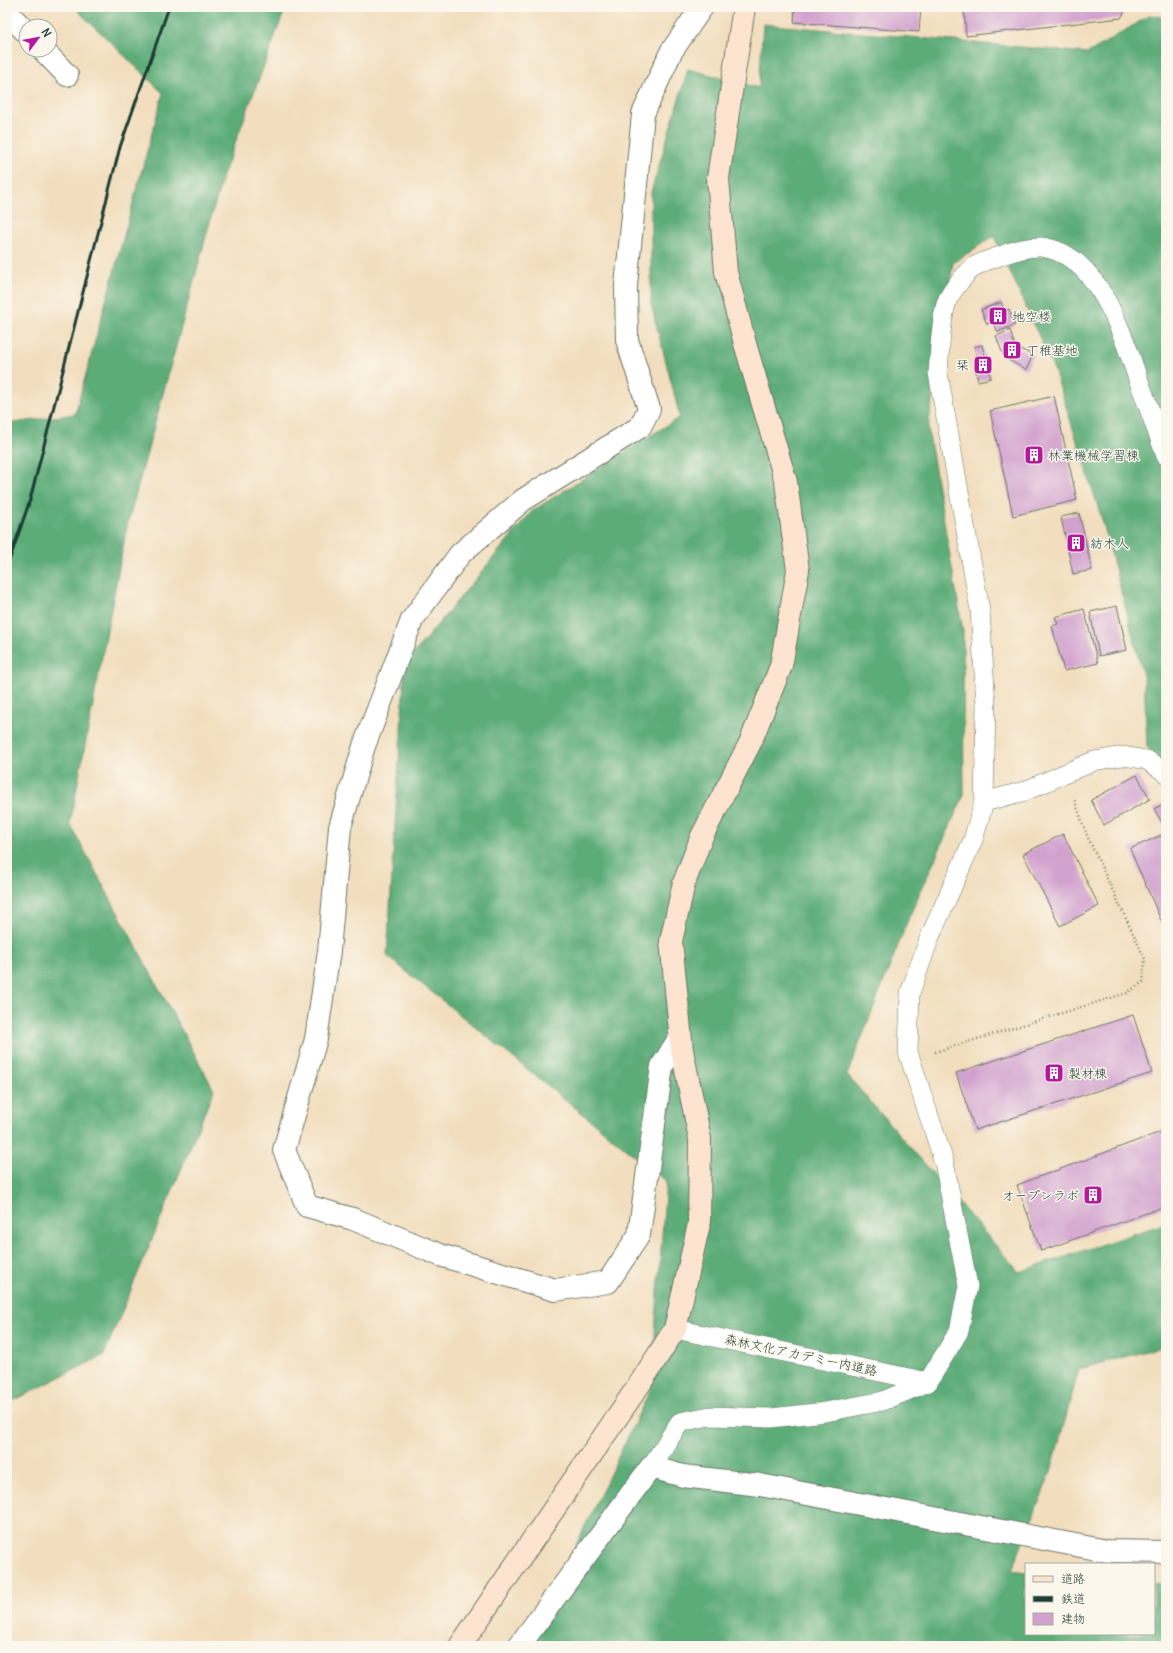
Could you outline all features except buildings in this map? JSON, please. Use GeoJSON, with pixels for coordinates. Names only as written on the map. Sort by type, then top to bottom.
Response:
{"type":"FeatureCollection","features":[{"type":"Feature","properties":{"kind":"street"},"geometry":{"type":"LineString","coordinates":[[680,1037],[662,1066],[639,1235],[608,1282],[555,1290],[440,1254],[353,1219],[308,1206],[284,1150],[316,1039],[329,951],[340,827],[364,746],[412,620],[460,554],[523,500],[640,426],[649,409],[627,340],[626,286],[643,114],[671,52],[702,7]]}},
{"type":"Feature","properties":{"kind":"street"},"geometry":{"type":"LineString","coordinates":[[460,1646],[639,1386],[674,1329],[699,1224],[700,1139],[680,1037],[671,942],[684,884],[702,836],[750,743],[782,666],[798,570],[786,482],[746,347],[726,272],[718,178],[744,7]]}},
{"type":"Feature","properties":{"kind":"street"},"geometry":{"type":"LineString","coordinates":[[7,12],[18,24]]}},
{"type":"Feature","properties":{"kind":"street"},"geometry":{"type":"LineString","coordinates":[[50,58],[67,76]]}},
{"type":"Feature","properties":{"kind":"street"},"geometry":{"type":"LineString","coordinates":[[519,1646],[651,1467],[683,1476],[760,1485],[1107,1551],[1166,1552]]}},
{"type":"Feature","properties":{"kind":"lane"},"geometry":{"type":"LineString","coordinates":[[651,1467],[680,1422],[710,1416],[771,1418],[825,1412],[882,1400],[928,1382],[959,1331],[968,1286],[944,1162],[908,1052],[910,994],[929,939],[973,840],[984,802],[986,705],[980,610],[938,373],[941,335],[946,303],[960,281],[975,266],[1019,250],[1041,247],[1062,254],[1079,266],[1097,286],[1120,328],[1166,456]]}},
{"type":"Feature","properties":{"kind":"lane"},"geometry":{"type":"LineString","coordinates":[[984,802],[1025,791],[1094,761],[1123,756],[1147,760],[1166,773]]}},
{"type":"Feature","properties":{"kind":"lane","name":"森林文化アカデミー内道路"},"geometry":{"type":"LineString","coordinates":[[674,1329],[928,1382]]}},
{"type":"Feature","properties":{"kind":"path"},"geometry":{"type":"LineString","coordinates":[[910,1060],[1126,993],[1143,982],[1145,959],[1088,838],[1065,774]]}},
{"type":"Feature","properties":{"kind":"green space"},"geometry":{"type":"Polygon","coordinates":[[[74,7],[286,7],[222,178],[127,526],[70,824],[214,1090],[104,1355],[7,1404],[7,424],[75,414],[163,93],[74,7]]]}},
{"type":"Feature","properties":{"kind":"green space"},"geometry":{"type":"Polygon","coordinates":[[[1150,15],[1166,18],[1166,770],[1147,747],[1144,679],[1104,526],[1055,372],[994,236],[953,263],[928,429],[963,631],[964,795],[910,915],[847,1075],[1019,1272],[1166,1223],[1166,1346],[1079,1369],[1051,1472],[1012,1570],[1025,1572],[1025,1635],[1155,1635],[1155,1583],[1166,1584],[1166,1646],[528,1646],[651,1388],[666,1181],[387,956],[405,664],[532,511],[680,417],[651,304],[651,192],[688,69],[759,88],[763,24],[1088,53],[1150,15]]]}},
{"type":"Feature","properties":{"kind":"railway"},"geometry":{"type":"LineString","coordinates":[[7,567],[30,500],[120,147],[169,7]]}},
{"type":"Feature","properties":{"kind":"place","name":"地空楼"},"geometry":{"type":"Point","coordinates":[998,316]}},
{"type":"Feature","properties":{"kind":"place","name":"丁稚基地"},"geometry":{"type":"Point","coordinates":[1012,350]}},
{"type":"Feature","properties":{"kind":"place","name":"栞"},"geometry":{"type":"Point","coordinates":[983,365]}},
{"type":"Feature","properties":{"kind":"place","name":"林業機械学習棟"},"geometry":{"type":"Point","coordinates":[1034,455]}},
{"type":"Feature","properties":{"kind":"place","name":"紡木人"},"geometry":{"type":"Point","coordinates":[1076,543]}},
{"type":"Feature","properties":{"kind":"place","name":"製材棟"},"geometry":{"type":"Point","coordinates":[1054,1073]}},
{"type":"Feature","properties":{"kind":"place","name":"オープンラボ"},"geometry":{"type":"Point","coordinates":[1093,1195]}}]}
